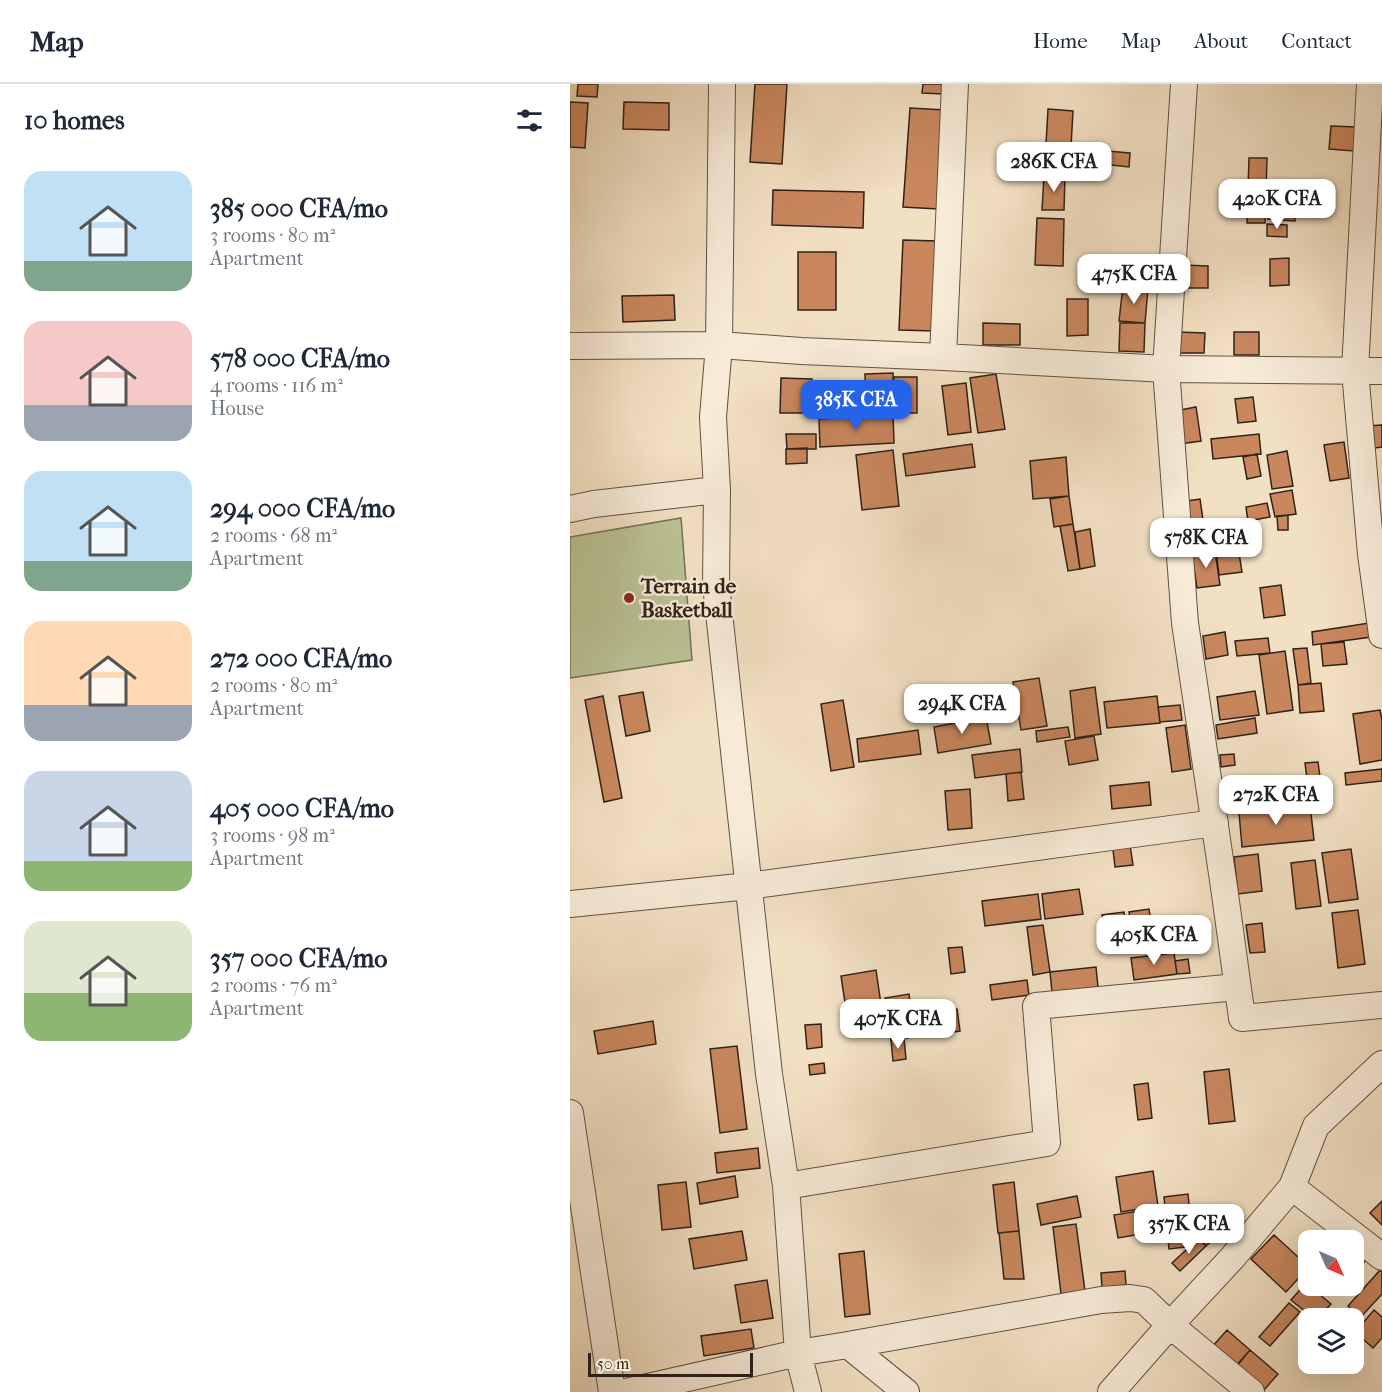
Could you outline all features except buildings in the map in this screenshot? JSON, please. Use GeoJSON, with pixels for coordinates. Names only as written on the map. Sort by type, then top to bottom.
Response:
{"type":"FeatureCollection","features":[{"type":"Feature","properties":{"kind":"street"},"geometry":{"type":"LineString","coordinates":[[722,84],[719,345],[713,417],[717,490],[716,585],[769,1074],[786,1186],[798,1353],[808,1392]]}},
{"type":"Feature","properties":{"kind":"street"},"geometry":{"type":"LineString","coordinates":[[943,357],[955,84]]}},
{"type":"Feature","properties":{"kind":"street"},"geometry":{"type":"LineString","coordinates":[[1184,84],[1166,369],[1185,622],[1242,1018],[1382,1005]]}},
{"type":"Feature","properties":{"kind":"street"},"geometry":{"type":"LineString","coordinates":[[1370,84],[1355,371],[1371,554],[1382,635]]}},
{"type":"Feature","properties":{"kind":"street"},"geometry":{"type":"LineString","coordinates":[[570,346],[719,345],[1166,369],[1382,371]]}},
{"type":"Feature","properties":{"kind":"street"},"geometry":{"type":"LineString","coordinates":[[570,509],[594,504],[717,490]]}},
{"type":"Feature","properties":{"kind":"street"},"geometry":{"type":"LineString","coordinates":[[570,903],[749,886],[1215,823]]}},
{"type":"Feature","properties":{"kind":"street"},"geometry":{"type":"LineString","coordinates":[[786,1186],[1047,1143],[1036,1006],[1237,987]]}},
{"type":"Feature","properties":{"kind":"street"},"geometry":{"type":"LineString","coordinates":[[1111,1392],[1233,1257],[1292,1187],[1316,1126],[1382,1064]]}},
{"type":"Feature","properties":{"kind":"street"},"geometry":{"type":"LineString","coordinates":[[570,1113],[612,1392]]}},
{"type":"Feature","properties":{"kind":"street"},"geometry":{"type":"LineString","coordinates":[[1292,1187],[1382,1257]]}},
{"type":"Feature","properties":{"kind":"street"},"geometry":{"type":"LineString","coordinates":[[626,1392],[798,1353],[1101,1300],[1130,1298],[1144,1300],[1170,1325],[1251,1392]]}},
{"type":"Feature","properties":{"kind":"street"},"geometry":{"type":"LineString","coordinates":[[848,1344],[906,1392]]}},
{"type":"Feature","properties":{"kind":"green space","name":"Terrain de Basketball"},"geometry":{"type":"Polygon","coordinates":[[[681,518],[692,660],[570,678],[570,537],[681,518]]]}},
{"type":"Feature","properties":{"kind":"place","name":"Terrain de Basketball"},"geometry":{"type":"Point","coordinates":[629,598]}}]}
